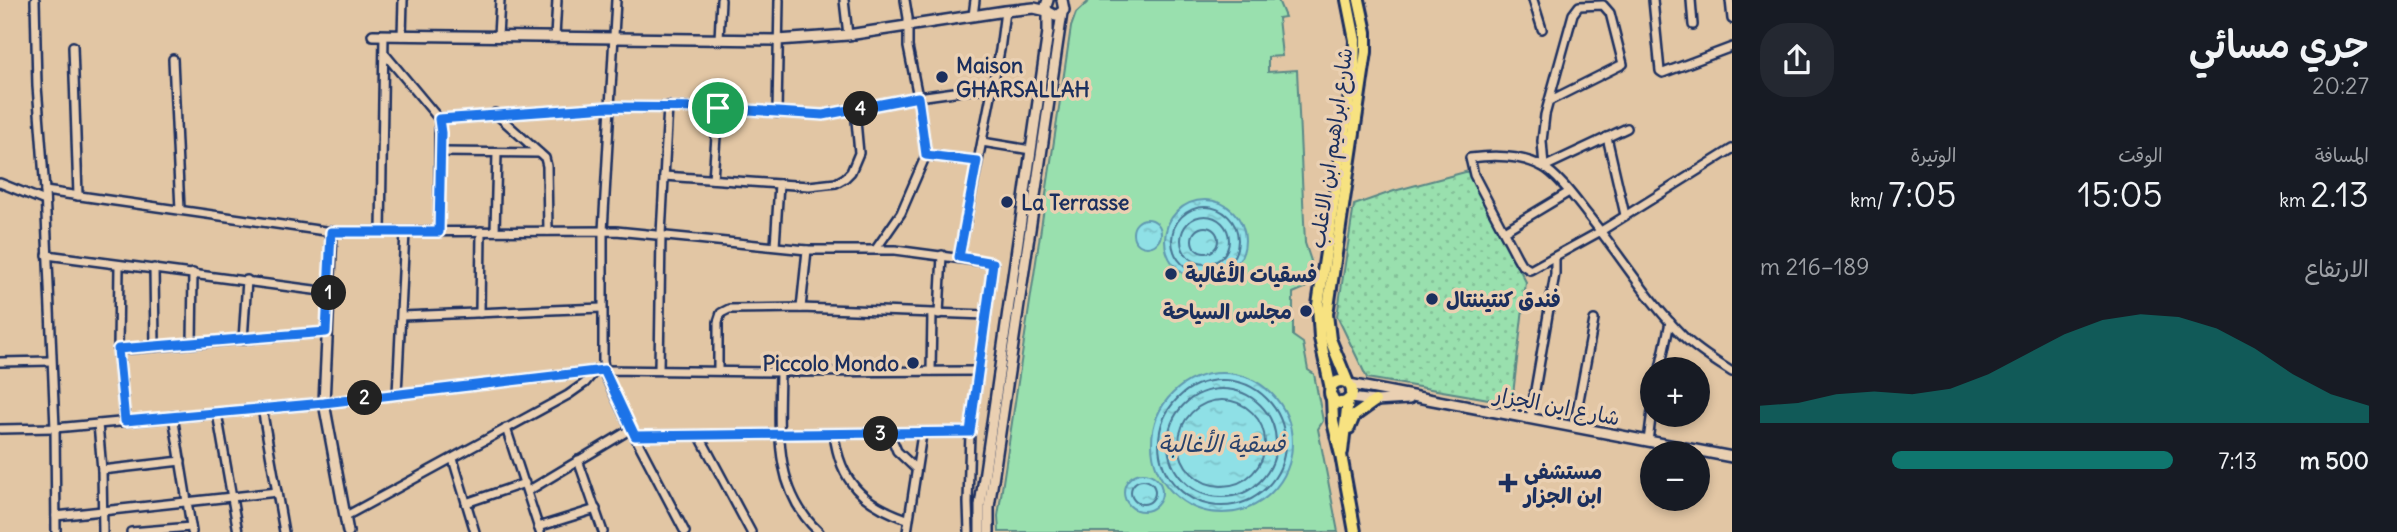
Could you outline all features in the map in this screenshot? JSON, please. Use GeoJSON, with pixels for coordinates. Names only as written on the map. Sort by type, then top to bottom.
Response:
{"type":"FeatureCollection","features":[{"type":"Feature","properties":{"kind":"main road","name":"شارع ابراهيم ابن الاغلب"},"geometry":{"type":"LineString","coordinates":[[1341,455],[1320,338],[1318,304],[1354,68],[1355,40],[1347,0]]}},
{"type":"Feature","properties":{"kind":"main road","name":"شارع ابراهيم ابن الاغلب"},"geometry":{"type":"LineString","coordinates":[[1349,384],[1330,339],[1327,314],[1366,52],[1366,32],[1359,0]]}},
{"type":"Feature","properties":{"kind":"main road"},"geometry":{"type":"LineString","coordinates":[[1349,399],[1338,402],[1331,393],[1338,382],[1349,384],[1352,391],[1341,455],[1354,532]]}},
{"type":"Feature","properties":{"kind":"main road"},"geometry":{"type":"LineString","coordinates":[[1345,436],[1354,416],[1375,401]]}},
{"type":"Feature","properties":{"kind":"street"},"geometry":{"type":"LineString","coordinates":[[35,0],[55,428],[56,532]]}},
{"type":"Feature","properties":{"kind":"street"},"geometry":{"type":"LineString","coordinates":[[402,0],[402,36]]}},
{"type":"Feature","properties":{"kind":"street"},"geometry":{"type":"LineString","coordinates":[[498,36],[500,0]]}},
{"type":"Feature","properties":{"kind":"street"},"geometry":{"type":"LineString","coordinates":[[555,37],[557,0]]}},
{"type":"Feature","properties":{"kind":"street"},"geometry":{"type":"LineString","coordinates":[[616,0],[603,231],[604,370],[633,433],[685,532]]}},
{"type":"Feature","properties":{"kind":"street"},"geometry":{"type":"LineString","coordinates":[[719,39],[721,0]]}},
{"type":"Feature","properties":{"kind":"street"},"geometry":{"type":"LineString","coordinates":[[777,113],[779,0]]}},
{"type":"Feature","properties":{"kind":"street"},"geometry":{"type":"LineString","coordinates":[[844,0],[848,35]]}},
{"type":"Feature","properties":{"kind":"street"},"geometry":{"type":"LineString","coordinates":[[876,249],[901,213],[926,155],[908,47],[905,0]]}},
{"type":"Feature","properties":{"kind":"street"},"geometry":{"type":"LineString","coordinates":[[973,16],[975,0]]}},
{"type":"Feature","properties":{"kind":"street"},"geometry":{"type":"LineString","coordinates":[[989,532],[991,493],[1063,12],[1062,0]]}},
{"type":"Feature","properties":{"kind":"street"},"geometry":{"type":"LineString","coordinates":[[1047,4],[1056,16],[1063,12],[1072,0]]}},
{"type":"Feature","properties":{"kind":"street"},"geometry":{"type":"LineString","coordinates":[[1533,0],[1542,29]]}},
{"type":"Feature","properties":{"kind":"street"},"geometry":{"type":"LineString","coordinates":[[1653,0],[1662,73],[1732,47]]}},
{"type":"Feature","properties":{"kind":"street"},"geometry":{"type":"LineString","coordinates":[[1691,0],[1693,25]]}},
{"type":"Feature","properties":{"kind":"street"},"geometry":{"type":"LineString","coordinates":[[1730,0],[1732,19]]}},
{"type":"Feature","properties":{"kind":"street"},"geometry":{"type":"LineString","coordinates":[[1544,167],[1543,128],[1549,101],[1573,13],[1580,3],[1600,4],[1609,10],[1623,64],[1549,101]]}},
{"type":"Feature","properties":{"kind":"street"},"geometry":{"type":"LineString","coordinates":[[373,35],[778,40],[848,35],[1047,4]]}},
{"type":"Feature","properties":{"kind":"street"},"geometry":{"type":"LineString","coordinates":[[980,532],[980,506],[1048,32],[1047,4]]}},
{"type":"Feature","properties":{"kind":"street"},"geometry":{"type":"LineString","coordinates":[[959,257],[1000,50],[1005,11]]}},
{"type":"Feature","properties":{"kind":"street"},"geometry":{"type":"LineString","coordinates":[[381,232],[384,36]]}},
{"type":"Feature","properties":{"kind":"street"},"geometry":{"type":"LineString","coordinates":[[73,46],[78,197]]}},
{"type":"Feature","properties":{"kind":"street"},"geometry":{"type":"LineString","coordinates":[[384,52],[439,119],[439,232]]}},
{"type":"Feature","properties":{"kind":"street"},"geometry":{"type":"LineString","coordinates":[[173,59],[180,210]]}},
{"type":"Feature","properties":{"kind":"street"},"geometry":{"type":"LineString","coordinates":[[439,119],[495,113],[668,106],[823,115],[918,97],[991,88]]}},
{"type":"Feature","properties":{"kind":"street"},"geometry":{"type":"LineString","coordinates":[[659,370],[668,106]]}},
{"type":"Feature","properties":{"kind":"street"},"geometry":{"type":"LineString","coordinates":[[713,179],[718,108]]}},
{"type":"Feature","properties":{"kind":"street"},"geometry":{"type":"LineString","coordinates":[[664,176],[826,185],[845,178],[855,164],[859,152],[855,110]]}},
{"type":"Feature","properties":{"kind":"street"},"geometry":{"type":"LineString","coordinates":[[495,113],[545,158],[548,231]]}},
{"type":"Feature","properties":{"kind":"street"},"geometry":{"type":"LineString","coordinates":[[1544,167],[1627,128]]}},
{"type":"Feature","properties":{"kind":"street"},"geometry":{"type":"LineString","coordinates":[[1607,137],[1625,215]]}},
{"type":"Feature","properties":{"kind":"street"},"geometry":{"type":"LineString","coordinates":[[982,142],[1031,150]]}},
{"type":"Feature","properties":{"kind":"street"},"geometry":{"type":"LineString","coordinates":[[1732,149],[1601,231],[1534,269],[1525,268],[1504,232],[1474,175],[1470,158],[1517,158],[1544,167],[1601,231],[1671,322],[1694,346],[1732,372]]}},
{"type":"Feature","properties":{"kind":"street"},"geometry":{"type":"LineString","coordinates":[[440,152],[540,153]]}},
{"type":"Feature","properties":{"kind":"street"},"geometry":{"type":"LineString","coordinates":[[495,231],[497,152]]}},
{"type":"Feature","properties":{"kind":"street"},"geometry":{"type":"LineString","coordinates":[[926,155],[977,161]]}},
{"type":"Feature","properties":{"kind":"street"},"geometry":{"type":"LineString","coordinates":[[0,183],[45,201]]}},
{"type":"Feature","properties":{"kind":"street"},"geometry":{"type":"LineString","coordinates":[[775,246],[779,184]]}},
{"type":"Feature","properties":{"kind":"street"},"geometry":{"type":"LineString","coordinates":[[45,191],[331,232],[603,231],[662,234],[807,250],[876,249],[993,263],[970,432],[969,532]]}},
{"type":"Feature","properties":{"kind":"street"},"geometry":{"type":"LineString","coordinates":[[1504,232],[1569,192]]}},
{"type":"Feature","properties":{"kind":"street"},"geometry":{"type":"LineString","coordinates":[[480,313],[481,231]]}},
{"type":"Feature","properties":{"kind":"street"},"geometry":{"type":"LineString","coordinates":[[331,232],[324,403],[348,532]]}},
{"type":"Feature","properties":{"kind":"street"},"geometry":{"type":"LineString","coordinates":[[397,394],[405,232]]}},
{"type":"Feature","properties":{"kind":"street"},"geometry":{"type":"LineString","coordinates":[[801,308],[807,250]]}},
{"type":"Feature","properties":{"kind":"street"},"geometry":{"type":"LineString","coordinates":[[47,255],[329,292]]}},
{"type":"Feature","properties":{"kind":"street"},"geometry":{"type":"LineString","coordinates":[[931,371],[942,255]]}},
{"type":"Feature","properties":{"kind":"street"},"geometry":{"type":"LineString","coordinates":[[1530,419],[1555,274],[1555,257]]}},
{"type":"Feature","properties":{"kind":"street"},"geometry":{"type":"LineString","coordinates":[[119,265],[118,349],[125,421]]}},
{"type":"Feature","properties":{"kind":"street"},"geometry":{"type":"LineString","coordinates":[[154,268],[155,347]]}},
{"type":"Feature","properties":{"kind":"street"},"geometry":{"type":"LineString","coordinates":[[192,343],[193,273]]}},
{"type":"Feature","properties":{"kind":"street"},"geometry":{"type":"LineString","coordinates":[[243,340],[247,280]]}},
{"type":"Feature","properties":{"kind":"street"},"geometry":{"type":"LineString","coordinates":[[401,316],[602,308]]}},
{"type":"Feature","properties":{"kind":"street"},"geometry":{"type":"LineString","coordinates":[[718,370],[718,322],[725,310],[801,308],[986,315]]}},
{"type":"Feature","properties":{"kind":"street"},"geometry":{"type":"LineString","coordinates":[[1574,428],[1594,320]]}},
{"type":"Feature","properties":{"kind":"street"},"geometry":{"type":"LineString","coordinates":[[1663,357],[1671,322]]}},
{"type":"Feature","properties":{"kind":"street"},"geometry":{"type":"LineString","coordinates":[[118,349],[326,332]]}},
{"type":"Feature","properties":{"kind":"street"},"geometry":{"type":"LineString","coordinates":[[0,362],[51,361]]}},
{"type":"Feature","properties":{"kind":"street"},"geometry":{"type":"LineString","coordinates":[[0,429],[55,428],[324,403],[595,370],[978,371]]}},
{"type":"Feature","properties":{"kind":"street"},"geometry":{"type":"LineString","coordinates":[[346,516],[568,395],[585,383],[595,370]]}},
{"type":"Feature","properties":{"kind":"street"},"geometry":{"type":"LineString","coordinates":[[780,372],[781,463],[801,511],[819,532]]}},
{"type":"Feature","properties":{"kind":"street","name":"شارع ابن الجزار"},"geometry":{"type":"LineString","coordinates":[[1349,384],[1648,441]]}},
{"type":"Feature","properties":{"kind":"street","name":"شارع ابن الجزار"},"geometry":{"type":"LineString","coordinates":[[1349,399],[1418,399]]}},
{"type":"Feature","properties":{"kind":"street"},"geometry":{"type":"LineString","coordinates":[[262,408],[284,532]]}},
{"type":"Feature","properties":{"kind":"street"},"geometry":{"type":"LineString","coordinates":[[217,413],[238,532]]}},
{"type":"Feature","properties":{"kind":"street"},"geometry":{"type":"LineString","coordinates":[[131,532],[192,530],[173,416]]}},
{"type":"Feature","properties":{"kind":"street"},"geometry":{"type":"LineString","coordinates":[[98,424],[103,532]]}},
{"type":"Feature","properties":{"kind":"street"},"geometry":{"type":"LineString","coordinates":[[1648,441],[1650,427]]}},
{"type":"Feature","properties":{"kind":"street"},"geometry":{"type":"LineString","coordinates":[[506,428],[539,529],[596,509]]}},
{"type":"Feature","properties":{"kind":"street"},"geometry":{"type":"LineString","coordinates":[[466,503],[526,487],[633,433],[779,435],[970,432]]}},
{"type":"Feature","properties":{"kind":"street"},"geometry":{"type":"LineString","coordinates":[[834,434],[841,465],[855,488],[876,506],[907,519]]}},
{"type":"Feature","properties":{"kind":"street"},"geometry":{"type":"LineString","coordinates":[[890,434],[897,451],[916,468]]}},
{"type":"Feature","properties":{"kind":"street"},"geometry":{"type":"LineString","coordinates":[[907,532],[922,434]]}},
{"type":"Feature","properties":{"kind":"street"},"geometry":{"type":"LineString","coordinates":[[699,435],[751,532]]}},
{"type":"Feature","properties":{"kind":"street","name":"شارع ابن الجزار"},"geometry":{"type":"LineString","coordinates":[[1710,453],[1732,457]]}},
{"type":"Feature","properties":{"kind":"street"},"geometry":{"type":"LineString","coordinates":[[453,459],[475,532]]}},
{"type":"Feature","properties":{"kind":"street"},"geometry":{"type":"LineString","coordinates":[[578,460],[603,532]]}},
{"type":"Feature","properties":{"kind":"street"},"geometry":{"type":"LineString","coordinates":[[102,470],[181,461]]}},
{"type":"Feature","properties":{"kind":"street"},"geometry":{"type":"LineString","coordinates":[[56,516],[277,492]]}},
{"type":"Feature","properties":{"kind":"green space","name":"فسقيات الأغالبة"},"geometry":{"type":"Polygon","coordinates":[[[1090,0],[1278,0],[1285,17],[1278,18],[1282,56],[1268,57],[1268,72],[1297,70],[1305,243],[1311,261],[1307,287],[1293,293],[1293,336],[1303,343],[1308,370],[1314,374],[1323,421],[1318,429],[1338,532],[999,532],[998,516],[1071,27],[1076,13],[1090,0]]]}},
{"type":"Feature","properties":{"kind":"green space","name":"فندق كنتيننتال"},"geometry":{"type":"Polygon","coordinates":[[[1469,171],[1526,282],[1512,403],[1367,378],[1337,316],[1354,205],[1469,171]]]}},
{"type":"Feature","properties":{"kind":"water"},"geometry":{"type":"Polygon","coordinates":[[[1205,200],[1220,203],[1233,212],[1242,225],[1245,240],[1242,255],[1233,268],[1220,277],[1205,280],[1190,277],[1177,268],[1168,255],[1165,240],[1168,225],[1177,212],[1190,203],[1205,200]]]}},
{"type":"Feature","properties":{"kind":"water"},"geometry":{"type":"Polygon","coordinates":[[[1147,219],[1157,223],[1161,233],[1157,243],[1147,247],[1137,243],[1133,233],[1137,223],[1147,219]]]}},
{"type":"Feature","properties":{"kind":"water","name":"فسقية الأغالبة"},"geometry":{"type":"Polygon","coordinates":[[[1222,373],[1249,379],[1271,394],[1286,416],[1292,443],[1286,470],[1271,492],[1249,507],[1222,513],[1195,507],[1173,492],[1158,470],[1152,443],[1158,416],[1173,394],[1195,379],[1222,373]]]}},
{"type":"Feature","properties":{"kind":"water","name":"فسقية الأغالبة"},"geometry":{"type":"Polygon","coordinates":[[[1143,473],[1156,479],[1162,492],[1156,505],[1143,511],[1130,505],[1124,492],[1130,479],[1143,473]]]}},
{"type":"Feature","properties":{"kind":"place","name":"Maison GHARSALLAH"},"geometry":{"type":"Point","coordinates":[942,77]}},
{"type":"Feature","properties":{"kind":"place","name":"La Terrasse"},"geometry":{"type":"Point","coordinates":[1007,202]}},
{"type":"Feature","properties":{"kind":"place","name":"فسقيات الأغالبة"},"geometry":{"type":"Point","coordinates":[1171,274]}},
{"type":"Feature","properties":{"kind":"place","name":"فندق كنتيننتال"},"geometry":{"type":"Point","coordinates":[1432,299]}},
{"type":"Feature","properties":{"kind":"place","name":"مجلس السياحة"},"geometry":{"type":"Point","coordinates":[1306,311]}},
{"type":"Feature","properties":{"kind":"place","name":"Piccolo Mondo"},"geometry":{"type":"Point","coordinates":[913,363]}},
{"type":"Feature","properties":{"kind":"place","name":"مستشفى ابن الجزار"},"geometry":{"type":"Point","coordinates":[1508,483]}},
{"type":"Feature","properties":{"kind":"route"},"geometry":{"type":"LineString","coordinates":[[918,97],[926,155],[977,161],[959,257],[993,263],[970,432],[635,436],[604,370],[324,403],[125,421],[118,349],[326,332],[331,232],[439,232],[439,119],[608,107],[718,108],[823,115],[918,97]]}}]}
